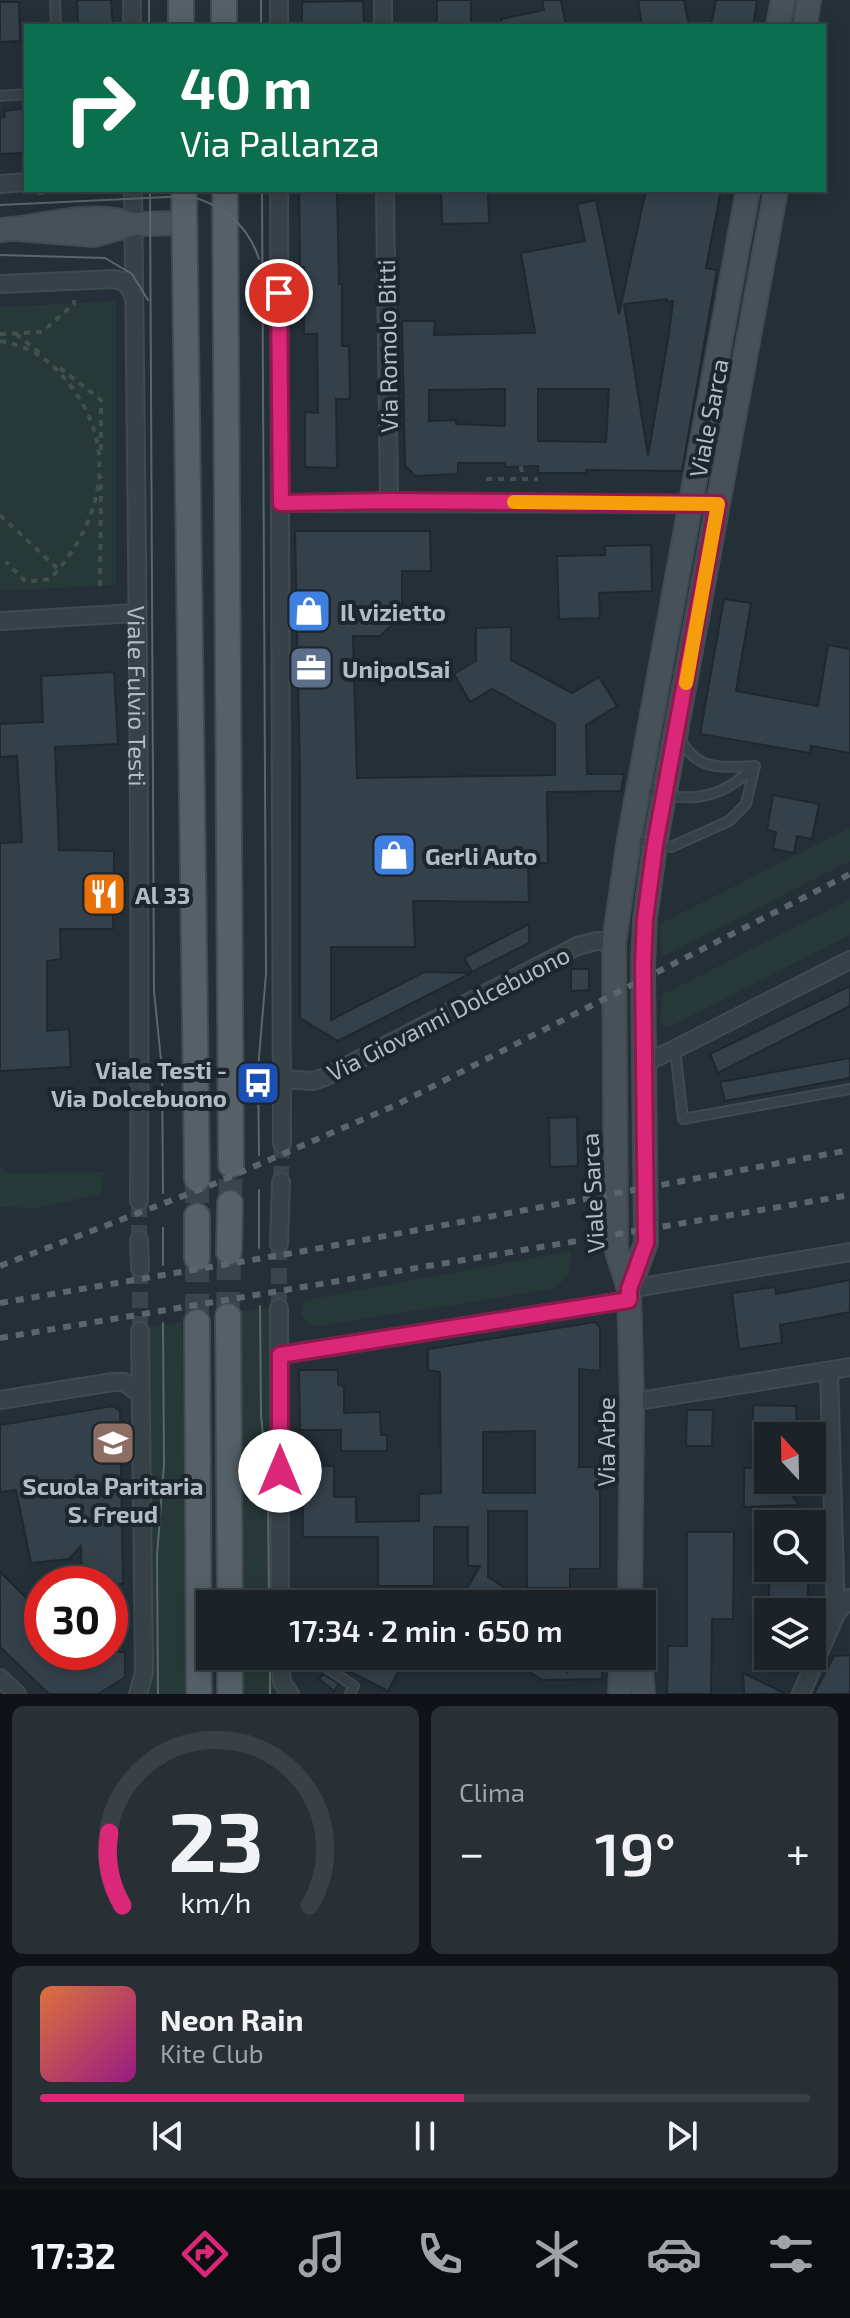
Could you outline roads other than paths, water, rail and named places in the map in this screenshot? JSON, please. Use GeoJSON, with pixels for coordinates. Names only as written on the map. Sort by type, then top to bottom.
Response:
{"type":"FeatureCollection","features":[{"type":"Feature","properties":{"kind":"main road"},"geometry":{"type":"LineString","coordinates":[[181,0],[181,24]]}},
{"type":"Feature","properties":{"kind":"main road"},"geometry":{"type":"LineString","coordinates":[[224,0],[224,24]]}},
{"type":"Feature","properties":{"kind":"main road"},"geometry":{"type":"LineString","coordinates":[[184,192],[197,1179]]}},
{"type":"Feature","properties":{"kind":"main road"},"geometry":{"type":"LineString","coordinates":[[225,192],[231,1165]]}},
{"type":"Feature","properties":{"kind":"main road"},"geometry":{"type":"LineString","coordinates":[[184,223],[226,221]]}},
{"type":"Feature","properties":{"kind":"main road"},"geometry":{"type":"LineString","coordinates":[[229,1252],[230,1203]]}},
{"type":"Feature","properties":{"kind":"main road"},"geometry":{"type":"LineString","coordinates":[[197,1216],[197,1258]]}},
{"type":"Feature","properties":{"kind":"main road"},"geometry":{"type":"LineString","coordinates":[[228,1316],[230,1590]]}},
{"type":"Feature","properties":{"kind":"main road"},"geometry":{"type":"LineString","coordinates":[[197,1322],[199,1694]]}},
{"type":"Feature","properties":{"kind":"main road"},"geometry":{"type":"LineString","coordinates":[[230,1670],[230,1694]]}},
{"type":"Feature","properties":{"kind":"street"},"geometry":{"type":"LineString","coordinates":[[132,0],[132,24]]}},
{"type":"Feature","properties":{"kind":"street"},"geometry":{"type":"LineString","coordinates":[[279,0],[279,24]]}},
{"type":"Feature","properties":{"kind":"street"},"geometry":{"type":"LineString","coordinates":[[383,0],[383,24]]}},
{"type":"Feature","properties":{"kind":"street"},"geometry":{"type":"LineString","coordinates":[[778,24],[783,0]]}},
{"type":"Feature","properties":{"kind":"street"},"geometry":{"type":"LineString","coordinates":[[805,24],[809,0]]}},
{"type":"Feature","properties":{"kind":"street"},"geometry":{"type":"LineString","coordinates":[[0,184],[24,187]]}},
{"type":"Feature","properties":{"kind":"street","name":"Viale Fulvio Testi"},"geometry":{"type":"LineString","coordinates":[[133,192],[138,508],[139,1201]]}},
{"type":"Feature","properties":{"kind":"street"},"geometry":{"type":"LineString","coordinates":[[279,192],[282,1144]]}},
{"type":"Feature","properties":{"kind":"street","name":"Via Romolo Bitti"},"geometry":{"type":"LineString","coordinates":[[385,192],[389,501]]}},
{"type":"Feature","properties":{"kind":"street","name":"Viale Sarca"},"geometry":{"type":"LineString","coordinates":[[629,1294],[616,1248],[614,942],[629,840],[748,192]]}},
{"type":"Feature","properties":{"kind":"street","name":"Viale Sarca"},"geometry":{"type":"LineString","coordinates":[[629,1294],[646,1243],[643,1060],[645,919],[655,845],[776,192]]}},
{"type":"Feature","properties":{"kind":"street"},"geometry":{"type":"LineString","coordinates":[[8,229],[93,217],[134,224],[184,223]]}},
{"type":"Feature","properties":{"kind":"street"},"geometry":{"type":"LineString","coordinates":[[0,284],[115,279],[126,283],[135,298]]}},
{"type":"Feature","properties":{"kind":"street"},"geometry":{"type":"LineString","coordinates":[[281,503],[718,504]]}},
{"type":"Feature","properties":{"kind":"street"},"geometry":{"type":"LineString","coordinates":[[0,621],[136,613]]}},
{"type":"Feature","properties":{"kind":"street","name":"Via Giovanni Dolcebuono"},"geometry":{"type":"LineString","coordinates":[[282,1079],[313,1081],[325,1077],[577,946],[597,941],[614,942]]}},
{"type":"Feature","properties":{"kind":"street"},"geometry":{"type":"LineString","coordinates":[[643,1060],[675,1049],[850,960]]}},
{"type":"Feature","properties":{"kind":"street"},"geometry":{"type":"LineString","coordinates":[[279,1244],[281,1182]]}},
{"type":"Feature","properties":{"kind":"street"},"geometry":{"type":"LineString","coordinates":[[139,1240],[140,1268]]}},
{"type":"Feature","properties":{"kind":"street"},"geometry":{"type":"LineString","coordinates":[[280,1355],[850,1252]]}},
{"type":"Feature","properties":{"kind":"street","name":"Via Arbe"},"geometry":{"type":"LineString","coordinates":[[629,1294],[631,1590]]}},
{"type":"Feature","properties":{"kind":"street"},"geometry":{"type":"LineString","coordinates":[[279,1308],[280,1590]]}},
{"type":"Feature","properties":{"kind":"street"},"geometry":{"type":"LineString","coordinates":[[138,1694],[144,1673],[140,1331]]}},
{"type":"Feature","properties":{"kind":"street"},"geometry":{"type":"LineString","coordinates":[[632,1402],[850,1367]]}},
{"type":"Feature","properties":{"kind":"street"},"geometry":{"type":"LineString","coordinates":[[829,1371],[836,1614]]}},
{"type":"Feature","properties":{"kind":"street"},"geometry":{"type":"LineString","coordinates":[[0,1400],[113,1382],[124,1382],[140,1394]]}},
{"type":"Feature","properties":{"kind":"street"},"geometry":{"type":"LineString","coordinates":[[801,1694],[836,1614],[850,1598]]}},
{"type":"Feature","properties":{"kind":"street"},"geometry":{"type":"LineString","coordinates":[[281,1670],[282,1682],[290,1694]]}},
{"type":"Feature","properties":{"kind":"street"},"geometry":{"type":"LineString","coordinates":[[620,1694],[621,1670]]}},
{"type":"Feature","properties":{"kind":"street"},"geometry":{"type":"LineString","coordinates":[[641,1670],[643,1694]]}},
{"type":"Feature","properties":{"kind":"street"},"geometry":{"type":"LineString","coordinates":[[0,1678],[17,1694]]}},
{"type":"Feature","properties":{"kind":"lane"},"geometry":{"type":"LineString","coordinates":[[55,0],[56,24]]}},
{"type":"Feature","properties":{"kind":"lane"},"geometry":{"type":"LineString","coordinates":[[0,96],[24,94]]}},
{"type":"Feature","properties":{"kind":"lane","name":"Viale Sarca"},"geometry":{"type":"LineString","coordinates":[[720,346],[748,351]]}},
{"type":"Feature","properties":{"kind":"lane"},"geometry":{"type":"LineString","coordinates":[[677,732],[688,755],[712,767],[755,766]]}},
{"type":"Feature","properties":{"kind":"lane"},"geometry":{"type":"LineString","coordinates":[[639,790],[680,798],[713,795],[740,780],[755,766]]}},
{"type":"Feature","properties":{"kind":"lane"},"geometry":{"type":"LineString","coordinates":[[629,840],[671,847],[729,821],[746,804],[755,766]]}},
{"type":"Feature","properties":{"kind":"lane"},"geometry":{"type":"LineString","coordinates":[[675,1049],[683,1119],[850,1089]]}},
{"type":"Feature","properties":{"kind":"lane"},"geometry":{"type":"LineString","coordinates":[[330,1670],[354,1686],[350,1694]]}},
{"type":"Feature","properties":{"kind":"tunnel"},"geometry":{"type":"LineString","coordinates":[[281,1182],[282,1144]]}},
{"type":"Feature","properties":{"kind":"tunnel"},"geometry":{"type":"LineString","coordinates":[[230,1203],[231,1165]]}},
{"type":"Feature","properties":{"kind":"tunnel"},"geometry":{"type":"LineString","coordinates":[[197,1179],[197,1216]]}},
{"type":"Feature","properties":{"kind":"tunnel"},"geometry":{"type":"LineString","coordinates":[[139,1201],[139,1240]]}},
{"type":"Feature","properties":{"kind":"tunnel"},"geometry":{"type":"LineString","coordinates":[[279,1244],[279,1308]]}},
{"type":"Feature","properties":{"kind":"tunnel"},"geometry":{"type":"LineString","coordinates":[[228,1316],[229,1252]]}},
{"type":"Feature","properties":{"kind":"tunnel"},"geometry":{"type":"LineString","coordinates":[[197,1258],[197,1322]]}},
{"type":"Feature","properties":{"kind":"tunnel"},"geometry":{"type":"LineString","coordinates":[[140,1268],[140,1331]]}},
{"type":"Feature","properties":{"kind":"tram line"},"geometry":{"type":"LineString","coordinates":[[149,0],[149,24]]}},
{"type":"Feature","properties":{"kind":"tram line"},"geometry":{"type":"LineString","coordinates":[[261,0],[261,24]]}},
{"type":"Feature","properties":{"kind":"tram line"},"geometry":{"type":"LineString","coordinates":[[150,192],[154,991],[162,1070],[163,1193]]}},
{"type":"Feature","properties":{"kind":"tram line"},"geometry":{"type":"LineString","coordinates":[[259,1155],[258,1069],[266,974],[262,192]]}},
{"type":"Feature","properties":{"kind":"tram line"},"geometry":{"type":"LineString","coordinates":[[0,205],[189,196],[213,205],[233,218],[248,236],[259,259]]}},
{"type":"Feature","properties":{"kind":"tram line"},"geometry":{"type":"LineString","coordinates":[[0,255],[105,258],[132,274],[148,300]]}},
{"type":"Feature","properties":{"kind":"tram line"},"geometry":{"type":"LineString","coordinates":[[259,1190],[259,1248]]}},
{"type":"Feature","properties":{"kind":"tram line"},"geometry":{"type":"LineString","coordinates":[[163,1228],[163,1265]]}},
{"type":"Feature","properties":{"kind":"tram line"},"geometry":{"type":"LineString","coordinates":[[260,1306],[261,1415],[268,1488],[269,1590]]}},
{"type":"Feature","properties":{"kind":"tram line"},"geometry":{"type":"LineString","coordinates":[[158,1694],[157,1556],[164,1464],[163,1323]]}},
{"type":"Feature","properties":{"kind":"tram line"},"geometry":{"type":"LineString","coordinates":[[270,1670],[270,1694]]}},
{"type":"Feature","properties":{"kind":"railway"},"geometry":{"type":"LineString","coordinates":[[0,1266],[209,1186],[396,1105],[850,874]]}},
{"type":"Feature","properties":{"kind":"railway"},"geometry":{"type":"LineString","coordinates":[[0,1303],[304,1251],[850,1150]]}},
{"type":"Feature","properties":{"kind":"railway"},"geometry":{"type":"LineString","coordinates":[[0,1338],[850,1195]]}},
{"type":"Feature","properties":{"kind":"place","name":"Il vizietto"},"geometry":{"type":"Point","coordinates":[309,611]}},
{"type":"Feature","properties":{"kind":"place","name":"UnipolSai"},"geometry":{"type":"Point","coordinates":[311,668]}},
{"type":"Feature","properties":{"kind":"place","name":"Gerli Auto"},"geometry":{"type":"Point","coordinates":[394,855]}},
{"type":"Feature","properties":{"kind":"place","name":"Al 33"},"geometry":{"type":"Point","coordinates":[104,894]}},
{"type":"Feature","properties":{"kind":"place","name":"Viale Testi - Via Dolcebuono"},"geometry":{"type":"Point","coordinates":[258,1083]}},
{"type":"Feature","properties":{"kind":"place","name":"Scuola Paritaria S. Freud"},"geometry":{"type":"Point","coordinates":[113,1443]}}]}
